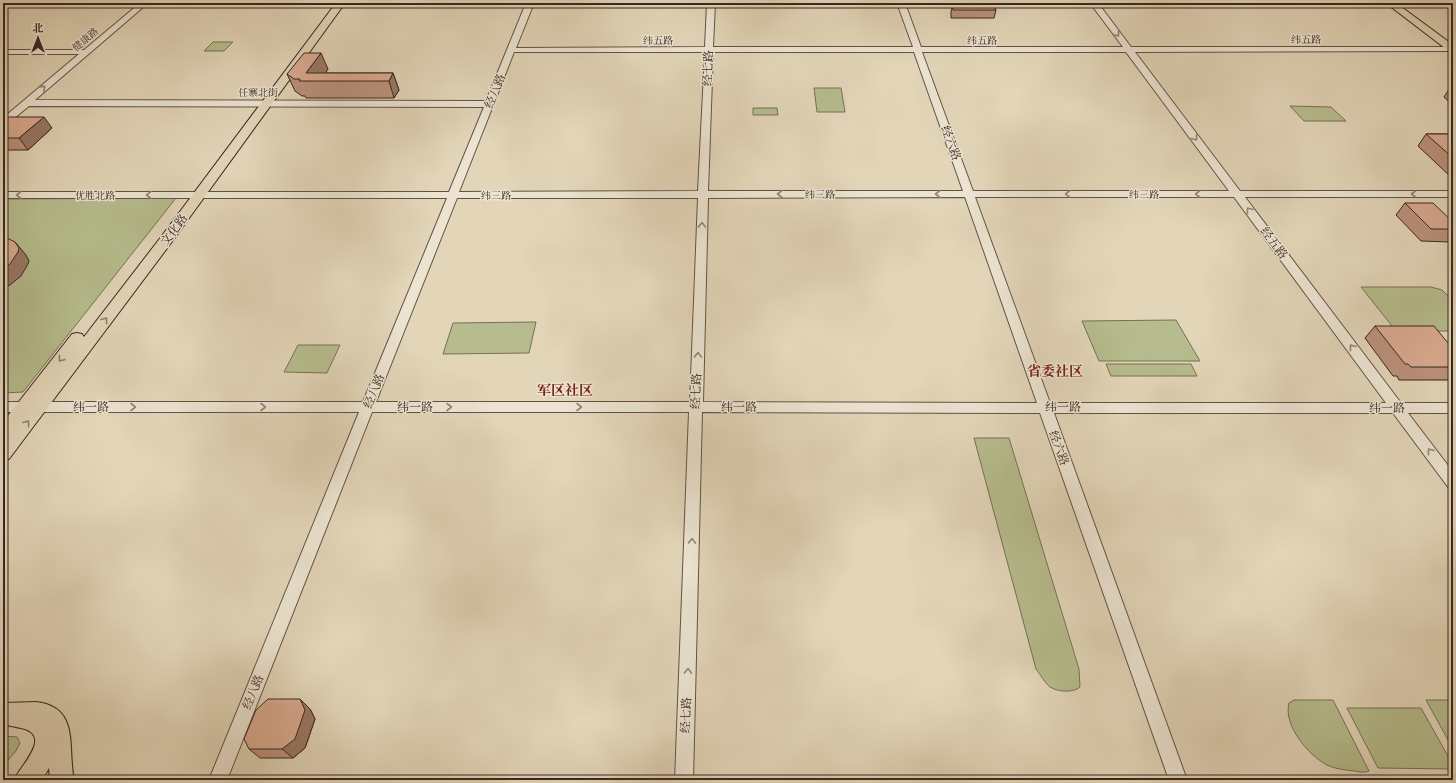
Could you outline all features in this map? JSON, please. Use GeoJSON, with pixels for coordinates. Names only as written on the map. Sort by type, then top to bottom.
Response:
{"type":"FeatureCollection","features":[{"type":"Feature","properties":{"kind":"main road","name":"文化路"},"geometry":{"type":"LineString","coordinates":[[3,454],[262,103],[333,3]]}},
{"type":"Feature","properties":{"kind":"main road","name":"文化路"},"geometry":{"type":"LineString","coordinates":[[262,103],[341,3]]}},
{"type":"Feature","properties":{"kind":"main road"},"geometry":{"type":"LineString","coordinates":[[1390,3],[1453,48]]}},
{"type":"Feature","properties":{"kind":"main road"},"geometry":{"type":"LineString","coordinates":[[1399,3],[1453,48]]}},
{"type":"Feature","properties":{"kind":"main road","name":"文化路"},"geometry":{"type":"LineString","coordinates":[[3,434],[194,195]]}},
{"type":"Feature","properties":{"kind":"main road"},"geometry":{"type":"LineString","coordinates":[[5,714],[40,713],[53,718],[60,738],[59,760],[62,780]]}},
{"type":"Feature","properties":{"kind":"main road"},"geometry":{"type":"LineString","coordinates":[[5,714],[34,720],[44,731],[46,746],[40,763],[26,780]]}},
{"type":"Feature","properties":{"kind":"street","name":"健康路"},"geometry":{"type":"LineString","coordinates":[[3,122],[144,3]]}},
{"type":"Feature","properties":{"kind":"street","name":"经八路"},"geometry":{"type":"LineString","coordinates":[[218,780],[530,3]]}},
{"type":"Feature","properties":{"kind":"street","name":"经七路"},"geometry":{"type":"LineString","coordinates":[[684,780],[703,194],[711,3]]}},
{"type":"Feature","properties":{"kind":"street","name":"经六路"},"geometry":{"type":"LineString","coordinates":[[901,3],[1178,780]]}},
{"type":"Feature","properties":{"kind":"street","name":"经五路"},"geometry":{"type":"LineString","coordinates":[[1094,3],[1453,482]]}},
{"type":"Feature","properties":{"kind":"street","name":"纬五路"},"geometry":{"type":"LineString","coordinates":[[511,50],[1129,50],[1453,48]]}},
{"type":"Feature","properties":{"kind":"street"},"geometry":{"type":"LineString","coordinates":[[3,52],[86,52]]}},
{"type":"Feature","properties":{"kind":"street","name":"任寨北街"},"geometry":{"type":"LineString","coordinates":[[27,102],[489,104]]}},
{"type":"Feature","properties":{"kind":"street","name":"纬三路"},"geometry":{"type":"LineString","coordinates":[[194,195],[1453,194]]}},
{"type":"Feature","properties":{"kind":"street","name":"优胜北路"},"geometry":{"type":"LineString","coordinates":[[3,195],[194,195]]}},
{"type":"Feature","properties":{"kind":"street","name":"纬一路"},"geometry":{"type":"LineString","coordinates":[[3,407],[1453,408]]}},
{"type":"Feature","properties":{"kind":"green space"},"geometry":{"type":"Polygon","coordinates":[[[213,42],[233,42],[224,51],[204,51],[213,42]]]}},
{"type":"Feature","properties":{"kind":"green space"},"geometry":{"type":"Polygon","coordinates":[[[814,88],[841,88],[845,112],[817,112],[814,88]]]}},
{"type":"Feature","properties":{"kind":"green space"},"geometry":{"type":"Polygon","coordinates":[[[1290,106],[1331,107],[1346,121],[1304,121],[1290,106]]]}},
{"type":"Feature","properties":{"kind":"green space"},"geometry":{"type":"Polygon","coordinates":[[[753,108],[777,108],[778,115],[753,115],[753,108]]]}},
{"type":"Feature","properties":{"kind":"green space"},"geometry":{"type":"Polygon","coordinates":[[[176,198],[23,392],[3,393],[3,199],[176,198]]]}},
{"type":"Feature","properties":{"kind":"green space"},"geometry":{"type":"Polygon","coordinates":[[[1361,287],[1431,287],[1442,290],[1453,301],[1453,331],[1396,331],[1361,287]]]}},
{"type":"Feature","properties":{"kind":"green space"},"geometry":{"type":"Polygon","coordinates":[[[1176,320],[1200,361],[1099,361],[1082,321],[1176,320]]]}},
{"type":"Feature","properties":{"kind":"green space"},"geometry":{"type":"Polygon","coordinates":[[[536,322],[529,353],[443,354],[453,323],[536,322]]]}},
{"type":"Feature","properties":{"kind":"green space"},"geometry":{"type":"Polygon","coordinates":[[[298,345],[340,345],[327,373],[284,372],[298,345]]]}},
{"type":"Feature","properties":{"kind":"green space"},"geometry":{"type":"Polygon","coordinates":[[[1106,364],[1191,364],[1197,376],[1111,376],[1106,364]]]}},
{"type":"Feature","properties":{"kind":"green space"},"geometry":{"type":"Polygon","coordinates":[[[974,438],[1009,438],[1079,669],[1080,687],[1077,689],[1065,691],[1053,689],[1046,683],[1036,669],[974,438]]]}},
{"type":"Feature","properties":{"kind":"green space"},"geometry":{"type":"Polygon","coordinates":[[[1294,700],[1333,700],[1369,771],[1360,772],[1333,767],[1327,765],[1312,754],[1293,730],[1290,721],[1288,712],[1289,703],[1294,700]]]}},
{"type":"Feature","properties":{"kind":"green space"},"geometry":{"type":"Polygon","coordinates":[[[1426,700],[1453,700],[1453,749],[1426,700]]]}},
{"type":"Feature","properties":{"kind":"green space"},"geometry":{"type":"Polygon","coordinates":[[[1347,708],[1421,708],[1453,765],[1453,769],[1378,768],[1347,708]]]}},
{"type":"Feature","properties":{"kind":"green space"},"geometry":{"type":"Polygon","coordinates":[[[3,736],[17,737],[20,743],[16,751],[3,766],[3,736]]]}},
{"type":"Feature","properties":{"kind":"building"},"geometry":{"type":"Polygon","coordinates":[[[953,4],[992,4],[996,10],[953,10],[953,4]]]}},
{"type":"Feature","properties":{"kind":"building"},"geometry":{"type":"Polygon","coordinates":[[[304,53],[321,53],[306,73],[393,73],[389,81],[299,81],[300,79],[294,79],[287,74],[304,53]]]}},
{"type":"Feature","properties":{"kind":"building"},"geometry":{"type":"Polygon","coordinates":[[[44,117],[19,138],[3,138],[3,118],[44,117]]]}},
{"type":"Feature","properties":{"kind":"building"},"geometry":{"type":"Polygon","coordinates":[[[1426,134],[1453,134],[1453,158],[1426,134]]]}},
{"type":"Feature","properties":{"kind":"building"},"geometry":{"type":"Polygon","coordinates":[[[1405,203],[1433,203],[1453,222],[1453,229],[1431,229],[1405,203]]]}},
{"type":"Feature","properties":{"kind":"building"},"geometry":{"type":"Polygon","coordinates":[[[3,238],[7,238],[15,242],[19,248],[10,264],[3,269],[3,238]]]}},
{"type":"Feature","properties":{"kind":"building"},"geometry":{"type":"Polygon","coordinates":[[[1375,326],[1434,326],[1453,349],[1453,367],[1411,367],[1408,364],[1405,364],[1375,326]]]}},
{"type":"Feature","properties":{"kind":"building"},"geometry":{"type":"Polygon","coordinates":[[[268,699],[300,699],[305,710],[295,739],[282,749],[249,749],[244,739],[256,710],[268,699]]]}},
{"type":"Feature","properties":{"kind":"district","name":"省委社区"},"geometry":{"type":"Point","coordinates":[1055,371]}},
{"type":"Feature","properties":{"kind":"district","name":"军区社区"},"geometry":{"type":"Point","coordinates":[565,390]}}]}
